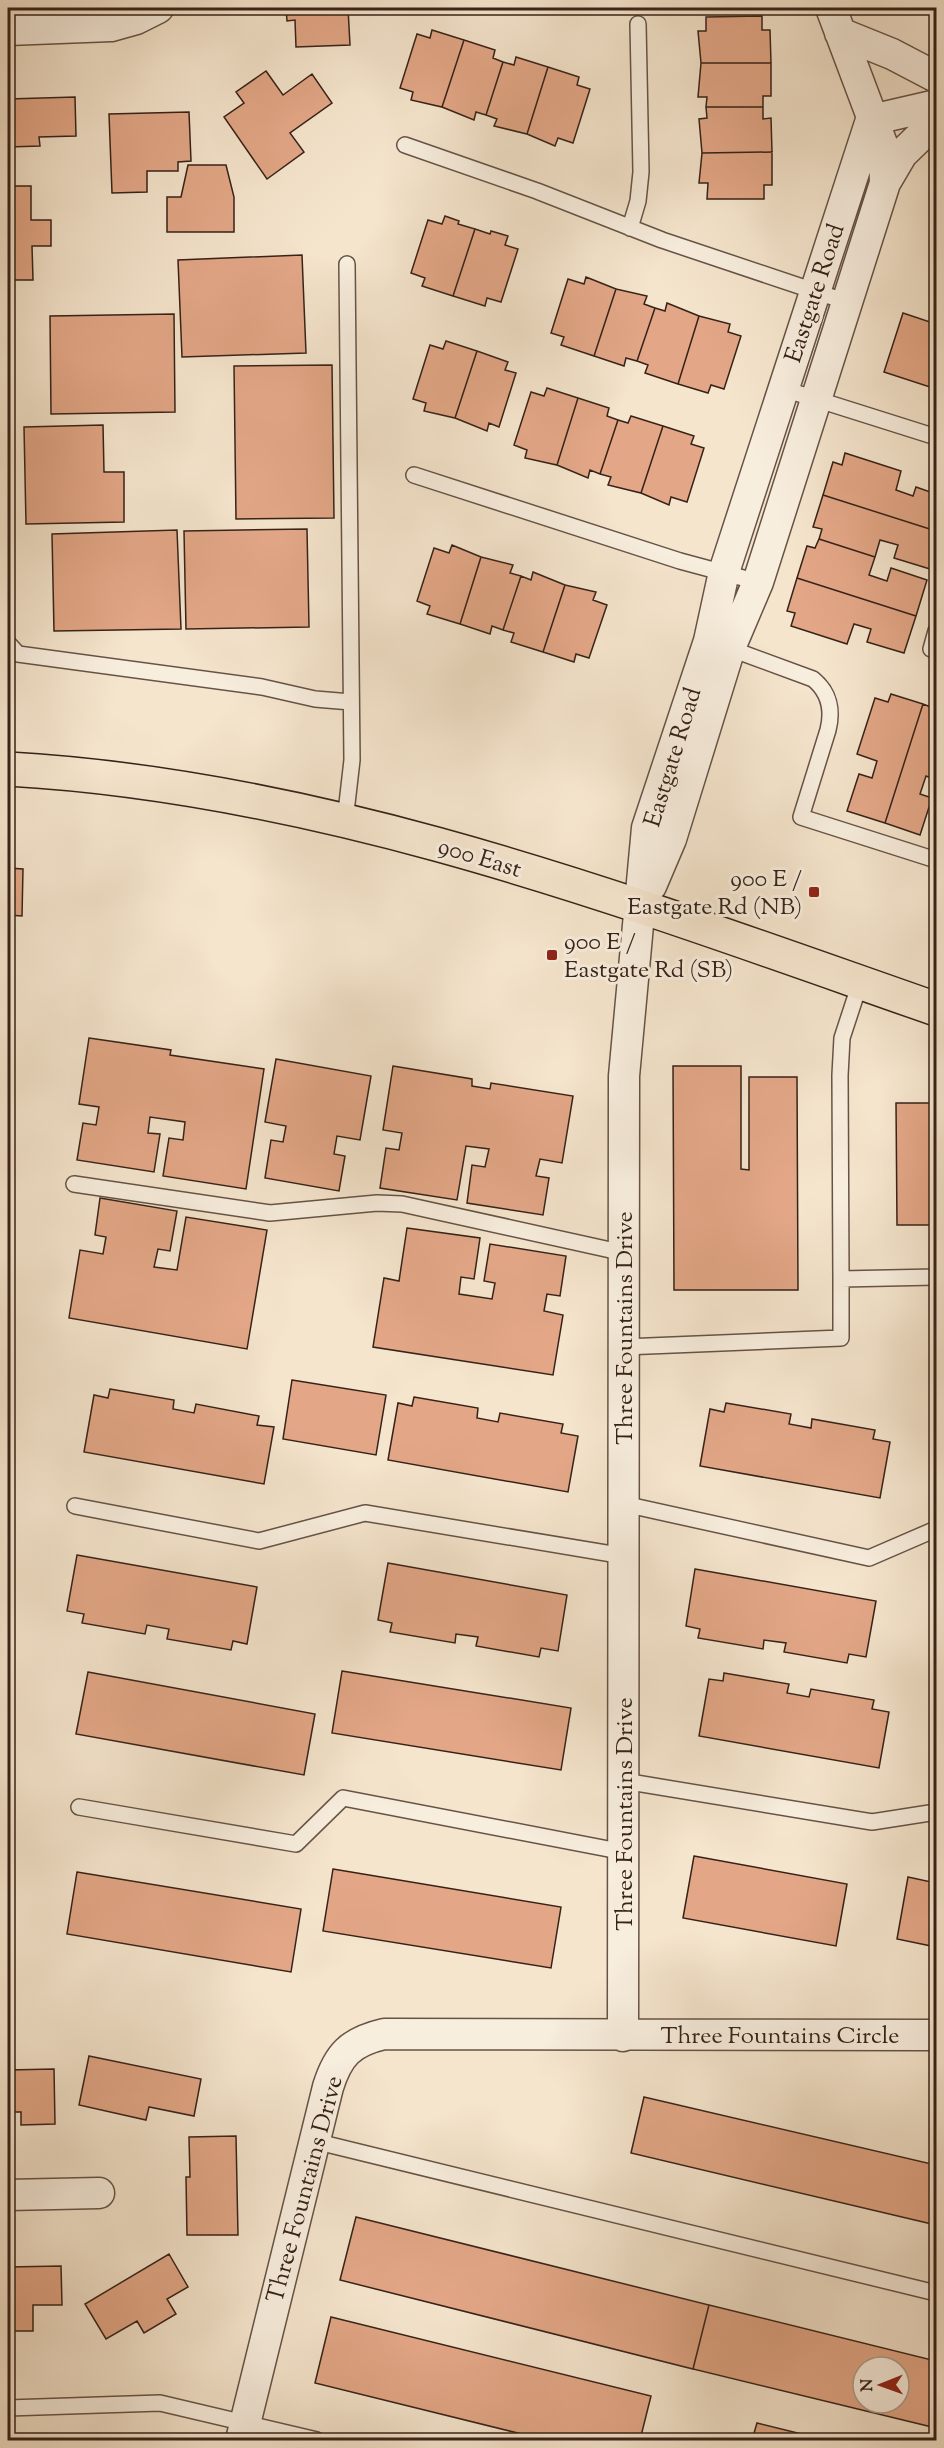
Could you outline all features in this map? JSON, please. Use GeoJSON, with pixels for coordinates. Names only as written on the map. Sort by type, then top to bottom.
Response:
{"type":"FeatureCollection","features":[{"type":"Feature","properties":{"kind":"main road","name":"900 East"},"geometry":{"type":"LineString","coordinates":[[8,769],[126,781],[236,798],[435,843],[605,895],[936,1009]]}},
{"type":"Feature","properties":{"kind":"street"},"geometry":{"type":"LineString","coordinates":[[8,30],[111,26],[136,19],[158,8]]}},
{"type":"Feature","properties":{"kind":"street"},"geometry":{"type":"LineString","coordinates":[[835,20],[936,77]]}},
{"type":"Feature","properties":{"kind":"street","name":"Eastgate Road"},"geometry":{"type":"LineString","coordinates":[[835,20],[884,150],[885,183]]}},
{"type":"Feature","properties":{"kind":"street"},"geometry":{"type":"LineString","coordinates":[[871,120],[936,105]]}},
{"type":"Feature","properties":{"kind":"street","name":"Eastgate Road"},"geometry":{"type":"LineString","coordinates":[[719,645],[724,572],[871,120]]}},
{"type":"Feature","properties":{"kind":"street","name":"Eastgate Road"},"geometry":{"type":"LineString","coordinates":[[641,908],[647,828],[719,645],[758,582],[885,183],[902,154],[936,121]]}},
{"type":"Feature","properties":{"kind":"street","name":"Three Fountains Drive"},"geometry":{"type":"LineString","coordinates":[[243,2431],[314,2141],[334,2070],[349,2048],[371,2037],[384,2034],[623,2036],[624,1076],[641,908]]}},
{"type":"Feature","properties":{"kind":"street","name":"Three Fountains Circle"},"geometry":{"type":"LineString","coordinates":[[623,2036],[936,2035]]}},
{"type":"Feature","properties":{"kind":"street"},"geometry":{"type":"LineString","coordinates":[[8,2195],[99,2193]]}},
{"type":"Feature","properties":{"kind":"lane"},"geometry":{"type":"LineString","coordinates":[[630,228],[638,201],[641,179],[638,24]]}},
{"type":"Feature","properties":{"kind":"lane"},"geometry":{"type":"LineString","coordinates":[[405,145],[537,190],[630,228],[847,302]]}},
{"type":"Feature","properties":{"kind":"lane"},"geometry":{"type":"LineString","coordinates":[[345,821],[352,760],[347,264]]}},
{"type":"Feature","properties":{"kind":"lane"},"geometry":{"type":"LineString","coordinates":[[784,389],[936,437]]}},
{"type":"Feature","properties":{"kind":"lane"},"geometry":{"type":"LineString","coordinates":[[414,475],[680,561],[758,582]]}},
{"type":"Feature","properties":{"kind":"lane"},"geometry":{"type":"LineString","coordinates":[[936,631],[931,649],[936,650]]}},
{"type":"Feature","properties":{"kind":"lane"},"geometry":{"type":"LineString","coordinates":[[8,644],[18,654],[262,687],[315,699],[351,702]]}},
{"type":"Feature","properties":{"kind":"lane"},"geometry":{"type":"LineString","coordinates":[[719,645],[813,679],[822,686],[827,696],[831,719],[801,817],[936,860]]}},
{"type":"Feature","properties":{"kind":"lane"},"geometry":{"type":"LineString","coordinates":[[624,1347],[841,1338],[840,1075],[842,1038],[860,983]]}},
{"type":"Feature","properties":{"kind":"lane"},"geometry":{"type":"LineString","coordinates":[[74,1184],[270,1213],[377,1203],[402,1204],[624,1253]]}},
{"type":"Feature","properties":{"kind":"lane"},"geometry":{"type":"LineString","coordinates":[[841,1279],[936,1277]]}},
{"type":"Feature","properties":{"kind":"lane"},"geometry":{"type":"LineString","coordinates":[[624,1504],[869,1558],[936,1529]]}},
{"type":"Feature","properties":{"kind":"lane"},"geometry":{"type":"LineString","coordinates":[[75,1506],[260,1541],[365,1513],[624,1556]]}},
{"type":"Feature","properties":{"kind":"lane"},"geometry":{"type":"LineString","coordinates":[[624,1781],[872,1822],[936,1812]]}},
{"type":"Feature","properties":{"kind":"lane"},"geometry":{"type":"LineString","coordinates":[[79,1807],[296,1844],[343,1798],[624,1852]]}},
{"type":"Feature","properties":{"kind":"lane"},"geometry":{"type":"LineString","coordinates":[[314,2141],[936,2293]]}},
{"type":"Feature","properties":{"kind":"lane"},"geometry":{"type":"LineString","coordinates":[[8,2408],[160,2403],[243,2431],[317,2440]]}},
{"type":"Feature","properties":{"kind":"building"},"geometry":{"type":"Polygon","coordinates":[[[286,8],[348,8],[350,45],[296,47],[295,20],[287,21],[286,8]]]}},
{"type":"Feature","properties":{"kind":"building"},"geometry":{"type":"Polygon","coordinates":[[[762,16],[762,30],[770,30],[771,63],[701,63],[698,31],[706,31],[706,17],[762,16]]]}},
{"type":"Feature","properties":{"kind":"building"},"geometry":{"type":"Polygon","coordinates":[[[432,30],[464,40],[442,107],[411,100],[413,92],[400,88],[417,34],[430,38],[432,30]]]}},
{"type":"Feature","properties":{"kind":"building"},"geometry":{"type":"Polygon","coordinates":[[[464,40],[495,50],[493,58],[503,62],[486,115],[476,112],[474,120],[442,107],[464,40]]]}},
{"type":"Feature","properties":{"kind":"building"},"geometry":{"type":"Polygon","coordinates":[[[516,57],[548,67],[527,134],[494,126],[497,119],[486,115],[503,62],[514,65],[516,57]]]}},
{"type":"Feature","properties":{"kind":"building"},"geometry":{"type":"Polygon","coordinates":[[[701,63],[771,63],[771,96],[763,96],[763,107],[706,107],[707,97],[698,97],[701,63]]]}},
{"type":"Feature","properties":{"kind":"building"},"geometry":{"type":"Polygon","coordinates":[[[548,67],[579,77],[577,85],[590,89],[573,143],[558,138],[555,146],[527,134],[548,67]]]}},
{"type":"Feature","properties":{"kind":"building"},"geometry":{"type":"Polygon","coordinates":[[[266,71],[283,95],[312,74],[332,103],[290,133],[304,152],[267,179],[224,117],[244,103],[236,92],[266,71]]]}},
{"type":"Feature","properties":{"kind":"building"},"geometry":{"type":"Polygon","coordinates":[[[75,97],[76,136],[39,137],[40,146],[8,147],[8,99],[75,97]]]}},
{"type":"Feature","properties":{"kind":"building"},"geometry":{"type":"Polygon","coordinates":[[[706,107],[763,107],[763,119],[771,118],[772,152],[702,153],[699,119],[707,118],[706,107]]]}},
{"type":"Feature","properties":{"kind":"building"},"geometry":{"type":"Polygon","coordinates":[[[189,112],[191,161],[178,162],[178,171],[147,171],[147,192],[112,193],[109,114],[189,112]]]}},
{"type":"Feature","properties":{"kind":"building"},"geometry":{"type":"Polygon","coordinates":[[[772,152],[772,185],[764,185],[764,199],[707,199],[708,183],[699,183],[702,153],[772,152]]]}},
{"type":"Feature","properties":{"kind":"building"},"geometry":{"type":"Polygon","coordinates":[[[188,165],[226,165],[234,197],[234,232],[167,232],[167,197],[181,197],[188,165]]]}},
{"type":"Feature","properties":{"kind":"building"},"geometry":{"type":"Polygon","coordinates":[[[8,186],[31,186],[31,220],[51,220],[51,246],[32,246],[33,280],[8,280],[8,186]]]}},
{"type":"Feature","properties":{"kind":"building"},"geometry":{"type":"Polygon","coordinates":[[[445,216],[459,221],[458,224],[475,229],[453,296],[422,286],[425,278],[411,273],[428,220],[442,224],[445,216]]]}},
{"type":"Feature","properties":{"kind":"building"},"geometry":{"type":"Polygon","coordinates":[[[475,229],[508,236],[505,245],[518,249],[501,302],[487,298],[485,306],[453,296],[475,229]]]}},
{"type":"Feature","properties":{"kind":"building"},"geometry":{"type":"Polygon","coordinates":[[[302,255],[306,353],[182,357],[178,260],[302,255]]]}},
{"type":"Feature","properties":{"kind":"building"},"geometry":{"type":"Polygon","coordinates":[[[586,277],[616,289],[594,356],[561,345],[564,337],[551,333],[568,279],[584,284],[586,277]]]}},
{"type":"Feature","properties":{"kind":"building"},"geometry":{"type":"Polygon","coordinates":[[[616,289],[647,296],[644,304],[655,308],[637,361],[626,358],[624,366],[594,356],[616,289]]]}},
{"type":"Feature","properties":{"kind":"building"},"geometry":{"type":"Polygon","coordinates":[[[667,303],[699,316],[678,384],[645,373],[648,365],[637,361],[655,308],[665,311],[667,303]]]}},
{"type":"Feature","properties":{"kind":"building"},"geometry":{"type":"Polygon","coordinates":[[[903,313],[936,324],[936,389],[884,372],[903,313]]]}},
{"type":"Feature","properties":{"kind":"building"},"geometry":{"type":"Polygon","coordinates":[[[174,314],[175,412],[51,414],[50,316],[174,314]]]}},
{"type":"Feature","properties":{"kind":"building"},"geometry":{"type":"Polygon","coordinates":[[[699,316],[730,324],[728,332],[741,336],[724,389],[711,385],[708,393],[678,384],[699,316]]]}},
{"type":"Feature","properties":{"kind":"building"},"geometry":{"type":"Polygon","coordinates":[[[446,341],[477,351],[455,418],[424,411],[426,403],[413,399],[430,345],[443,349],[446,341]]]}},
{"type":"Feature","properties":{"kind":"building"},"geometry":{"type":"Polygon","coordinates":[[[477,351],[508,362],[505,370],[516,373],[499,427],[489,423],[487,431],[455,418],[477,351]]]}},
{"type":"Feature","properties":{"kind":"building"},"geometry":{"type":"Polygon","coordinates":[[[332,365],[334,518],[236,519],[234,366],[332,365]]]}},
{"type":"Feature","properties":{"kind":"building"},"geometry":{"type":"Polygon","coordinates":[[[547,388],[578,398],[557,465],[525,458],[527,450],[514,445],[531,392],[544,396],[547,388]]]}},
{"type":"Feature","properties":{"kind":"building"},"geometry":{"type":"Polygon","coordinates":[[[578,398],[609,408],[607,416],[618,420],[600,474],[590,470],[588,478],[557,465],[578,398]]]}},
{"type":"Feature","properties":{"kind":"building"},"geometry":{"type":"Polygon","coordinates":[[[631,416],[663,426],[641,493],[608,485],[611,477],[600,474],[618,420],[628,423],[631,416]]]}},
{"type":"Feature","properties":{"kind":"building"},"geometry":{"type":"Polygon","coordinates":[[[103,425],[104,472],[124,472],[124,522],[26,524],[24,427],[103,425]]]}},
{"type":"Feature","properties":{"kind":"building"},"geometry":{"type":"Polygon","coordinates":[[[663,426],[694,436],[691,444],[704,448],[687,502],[671,497],[669,505],[641,493],[663,426]]]}},
{"type":"Feature","properties":{"kind":"building"},"geometry":{"type":"Polygon","coordinates":[[[845,453],[901,471],[896,490],[913,496],[916,487],[936,494],[936,531],[823,495],[833,462],[842,465],[845,453]]]}},
{"type":"Feature","properties":{"kind":"building"},"geometry":{"type":"Polygon","coordinates":[[[823,495],[936,531],[936,548],[930,569],[894,558],[898,545],[880,540],[875,557],[819,539],[822,529],[813,527],[823,495]]]}},
{"type":"Feature","properties":{"kind":"building"},"geometry":{"type":"Polygon","coordinates":[[[307,529],[309,627],[186,629],[184,531],[307,529]]]}},
{"type":"Feature","properties":{"kind":"building"},"geometry":{"type":"Polygon","coordinates":[[[177,530],[181,629],[54,631],[52,534],[177,530]]]}},
{"type":"Feature","properties":{"kind":"building"},"geometry":{"type":"Polygon","coordinates":[[[819,539],[875,557],[869,575],[887,581],[891,568],[927,580],[916,616],[797,578],[807,546],[815,548],[819,539]]]}},
{"type":"Feature","properties":{"kind":"building"},"geometry":{"type":"Polygon","coordinates":[[[452,545],[481,557],[460,624],[427,614],[430,606],[417,601],[434,548],[449,553],[452,545]]]}},
{"type":"Feature","properties":{"kind":"building"},"geometry":{"type":"Polygon","coordinates":[[[481,557],[513,565],[510,573],[521,576],[503,630],[492,626],[490,634],[460,624],[481,557]]]}},
{"type":"Feature","properties":{"kind":"building"},"geometry":{"type":"Polygon","coordinates":[[[533,572],[565,585],[543,652],[511,642],[514,633],[503,630],[521,576],[531,580],[533,572]]]}},
{"type":"Feature","properties":{"kind":"building"},"geometry":{"type":"Polygon","coordinates":[[[797,578],[916,616],[904,653],[867,642],[871,629],[854,624],[847,644],[791,626],[795,613],[787,611],[797,578]]]}},
{"type":"Feature","properties":{"kind":"building"},"geometry":{"type":"Polygon","coordinates":[[[565,585],[596,592],[593,600],[607,605],[589,658],[576,654],[574,662],[543,652],[565,585]]]}},
{"type":"Feature","properties":{"kind":"building"},"geometry":{"type":"Polygon","coordinates":[[[891,694],[923,704],[885,823],[847,811],[859,774],[872,778],[877,761],[857,754],[875,698],[888,702],[891,694]]]}},
{"type":"Feature","properties":{"kind":"building"},"geometry":{"type":"Polygon","coordinates":[[[923,704],[936,709],[936,780],[926,776],[920,794],[932,798],[920,835],[885,823],[923,704]]]}},
{"type":"Feature","properties":{"kind":"building"},"geometry":{"type":"Polygon","coordinates":[[[8,868],[23,869],[22,916],[8,915],[8,868]]]}},
{"type":"Feature","properties":{"kind":"building"},"geometry":{"type":"Polygon","coordinates":[[[8,937],[10,937],[9,1012],[8,1012],[8,937]]]}},
{"type":"Feature","properties":{"kind":"building"},"geometry":{"type":"Polygon","coordinates":[[[89,1038],[171,1050],[170,1055],[264,1069],[246,1189],[163,1176],[169,1138],[183,1140],[185,1122],[150,1117],[148,1133],[160,1134],[154,1172],[77,1160],[83,1123],[96,1125],[99,1107],[79,1104],[89,1038]]]}},
{"type":"Feature","properties":{"kind":"building"},"geometry":{"type":"Polygon","coordinates":[[[276,1059],[371,1076],[360,1140],[337,1136],[334,1154],[345,1156],[339,1191],[265,1178],[271,1140],[283,1142],[286,1126],[265,1122],[276,1059]]]}},
{"type":"Feature","properties":{"kind":"building"},"geometry":{"type":"Polygon","coordinates":[[[393,1066],[472,1079],[472,1086],[490,1089],[491,1083],[573,1096],[562,1163],[540,1159],[536,1176],[549,1178],[543,1215],[467,1203],[472,1165],[485,1167],[489,1149],[466,1146],[457,1200],[380,1188],[386,1148],[399,1150],[402,1133],[383,1130],[393,1066]]]}},
{"type":"Feature","properties":{"kind":"building"},"geometry":{"type":"Polygon","coordinates":[[[673,1066],[741,1066],[741,1169],[749,1170],[749,1077],[797,1077],[798,1290],[674,1290],[673,1066]]]}},
{"type":"Feature","properties":{"kind":"building"},"geometry":{"type":"Polygon","coordinates":[[[896,1103],[936,1103],[936,1225],[897,1225],[896,1103]]]}},
{"type":"Feature","properties":{"kind":"building"},"geometry":{"type":"Polygon","coordinates":[[[100,1198],[177,1211],[170,1251],[158,1249],[154,1267],[177,1270],[186,1217],[267,1230],[247,1349],[69,1318],[80,1250],[103,1254],[106,1237],[95,1235],[100,1198]]]}},
{"type":"Feature","properties":{"kind":"building"},"geometry":{"type":"Polygon","coordinates":[[[407,1228],[480,1238],[474,1279],[461,1277],[459,1294],[492,1299],[495,1283],[484,1281],[490,1244],[566,1256],[560,1296],[547,1294],[544,1311],[563,1315],[553,1375],[373,1347],[384,1278],[399,1281],[407,1228]]]}},
{"type":"Feature","properties":{"kind":"building"},"geometry":{"type":"Polygon","coordinates":[[[292,1380],[386,1395],[376,1455],[283,1439],[292,1380]]]}},
{"type":"Feature","properties":{"kind":"building"},"geometry":{"type":"Polygon","coordinates":[[[110,1389],[174,1400],[173,1409],[194,1413],[196,1404],[259,1416],[257,1425],[274,1427],[264,1484],[84,1452],[94,1395],[108,1398],[110,1389]]]}},
{"type":"Feature","properties":{"kind":"building"},"geometry":{"type":"Polygon","coordinates":[[[414,1397],[478,1408],[477,1418],[498,1422],[500,1413],[563,1424],[561,1433],[578,1436],[568,1492],[388,1460],[398,1403],[412,1406],[414,1397]]]}},
{"type":"Feature","properties":{"kind":"building"},"geometry":{"type":"Polygon","coordinates":[[[726,1403],[791,1414],[789,1424],[811,1428],[812,1419],[875,1430],[873,1439],[890,1442],[880,1498],[700,1466],[710,1409],[724,1412],[726,1403]]]}},
{"type":"Feature","properties":{"kind":"building"},"geometry":{"type":"Polygon","coordinates":[[[936,1440],[936,1466],[932,1465],[936,1440]]]}},
{"type":"Feature","properties":{"kind":"building"},"geometry":{"type":"Polygon","coordinates":[[[77,1555],[257,1587],[247,1644],[233,1641],[231,1650],[167,1639],[169,1629],[147,1625],[145,1634],[82,1623],[84,1614],[67,1611],[77,1555]]]}},
{"type":"Feature","properties":{"kind":"building"},"geometry":{"type":"Polygon","coordinates":[[[388,1563],[567,1595],[558,1651],[541,1648],[539,1657],[476,1646],[478,1637],[456,1634],[455,1643],[390,1632],[392,1623],[378,1620],[388,1563]]]}},
{"type":"Feature","properties":{"kind":"building"},"geometry":{"type":"Polygon","coordinates":[[[695,1569],[876,1601],[866,1657],[849,1654],[847,1663],[784,1652],[786,1643],[764,1640],[763,1649],[698,1638],[700,1629],[686,1626],[695,1569]]]}},
{"type":"Feature","properties":{"kind":"building"},"geometry":{"type":"Polygon","coordinates":[[[342,1671],[571,1708],[561,1770],[332,1733],[342,1671]]]}},
{"type":"Feature","properties":{"kind":"building"},"geometry":{"type":"Polygon","coordinates":[[[88,1672],[315,1714],[304,1775],[76,1734],[88,1672]]]}},
{"type":"Feature","properties":{"kind":"building"},"geometry":{"type":"Polygon","coordinates":[[[724,1673],[789,1684],[787,1693],[809,1697],[811,1689],[874,1700],[872,1709],[889,1712],[879,1768],[699,1736],[709,1679],[723,1681],[724,1673]]]}},
{"type":"Feature","properties":{"kind":"building"},"geometry":{"type":"Polygon","coordinates":[[[694,1856],[847,1884],[836,1946],[683,1918],[694,1856]]]}},
{"type":"Feature","properties":{"kind":"building"},"geometry":{"type":"Polygon","coordinates":[[[333,1869],[561,1907],[551,1968],[323,1931],[333,1869]]]}},
{"type":"Feature","properties":{"kind":"building"},"geometry":{"type":"Polygon","coordinates":[[[77,1872],[301,1909],[291,1972],[67,1934],[77,1872]]]}},
{"type":"Feature","properties":{"kind":"building"},"geometry":{"type":"Polygon","coordinates":[[[908,1877],[936,1883],[936,1947],[897,1939],[908,1877]]]}},
{"type":"Feature","properties":{"kind":"building"},"geometry":{"type":"Polygon","coordinates":[[[89,2056],[201,2079],[194,2116],[149,2107],[146,2120],[79,2105],[89,2056]]]}},
{"type":"Feature","properties":{"kind":"building"},"geometry":{"type":"Polygon","coordinates":[[[54,2069],[55,2124],[21,2125],[21,2112],[8,2112],[8,2070],[54,2069]]]}},
{"type":"Feature","properties":{"kind":"building"},"geometry":{"type":"Polygon","coordinates":[[[644,2097],[936,2165],[936,2225],[631,2153],[644,2097]]]}},
{"type":"Feature","properties":{"kind":"building"},"geometry":{"type":"Polygon","coordinates":[[[236,2136],[238,2235],[187,2235],[186,2177],[190,2177],[189,2137],[236,2136]]]}},
{"type":"Feature","properties":{"kind":"building"},"geometry":{"type":"Polygon","coordinates":[[[356,2217],[709,2305],[693,2369],[340,2280],[356,2217]]]}},
{"type":"Feature","properties":{"kind":"building"},"geometry":{"type":"Polygon","coordinates":[[[169,2254],[188,2287],[167,2299],[176,2314],[144,2333],[137,2321],[106,2339],[85,2304],[169,2254]]]}},
{"type":"Feature","properties":{"kind":"building"},"geometry":{"type":"Polygon","coordinates":[[[61,2266],[62,2305],[33,2305],[33,2331],[12,2331],[12,2317],[8,2317],[8,2267],[61,2266]]]}},
{"type":"Feature","properties":{"kind":"building"},"geometry":{"type":"Polygon","coordinates":[[[709,2305],[936,2361],[936,2428],[882,2415],[911,2415],[911,2355],[851,2355],[851,2407],[693,2369],[709,2305]]]}},
{"type":"Feature","properties":{"kind":"building"},"geometry":{"type":"Polygon","coordinates":[[[331,2317],[651,2396],[640,2440],[546,2440],[315,2383],[331,2317]]]}},
{"type":"Feature","properties":{"kind":"building"},"geometry":{"type":"Polygon","coordinates":[[[757,2423],[826,2440],[752,2440],[757,2423]]]}},
{"type":"Feature","properties":{"kind":"place","name":"900 E / Eastgate Rd (NB)"},"geometry":{"type":"Point","coordinates":[814,892]}},
{"type":"Feature","properties":{"kind":"place","name":"900 E / Eastgate Rd (SB)"},"geometry":{"type":"Point","coordinates":[552,955]}}]}
